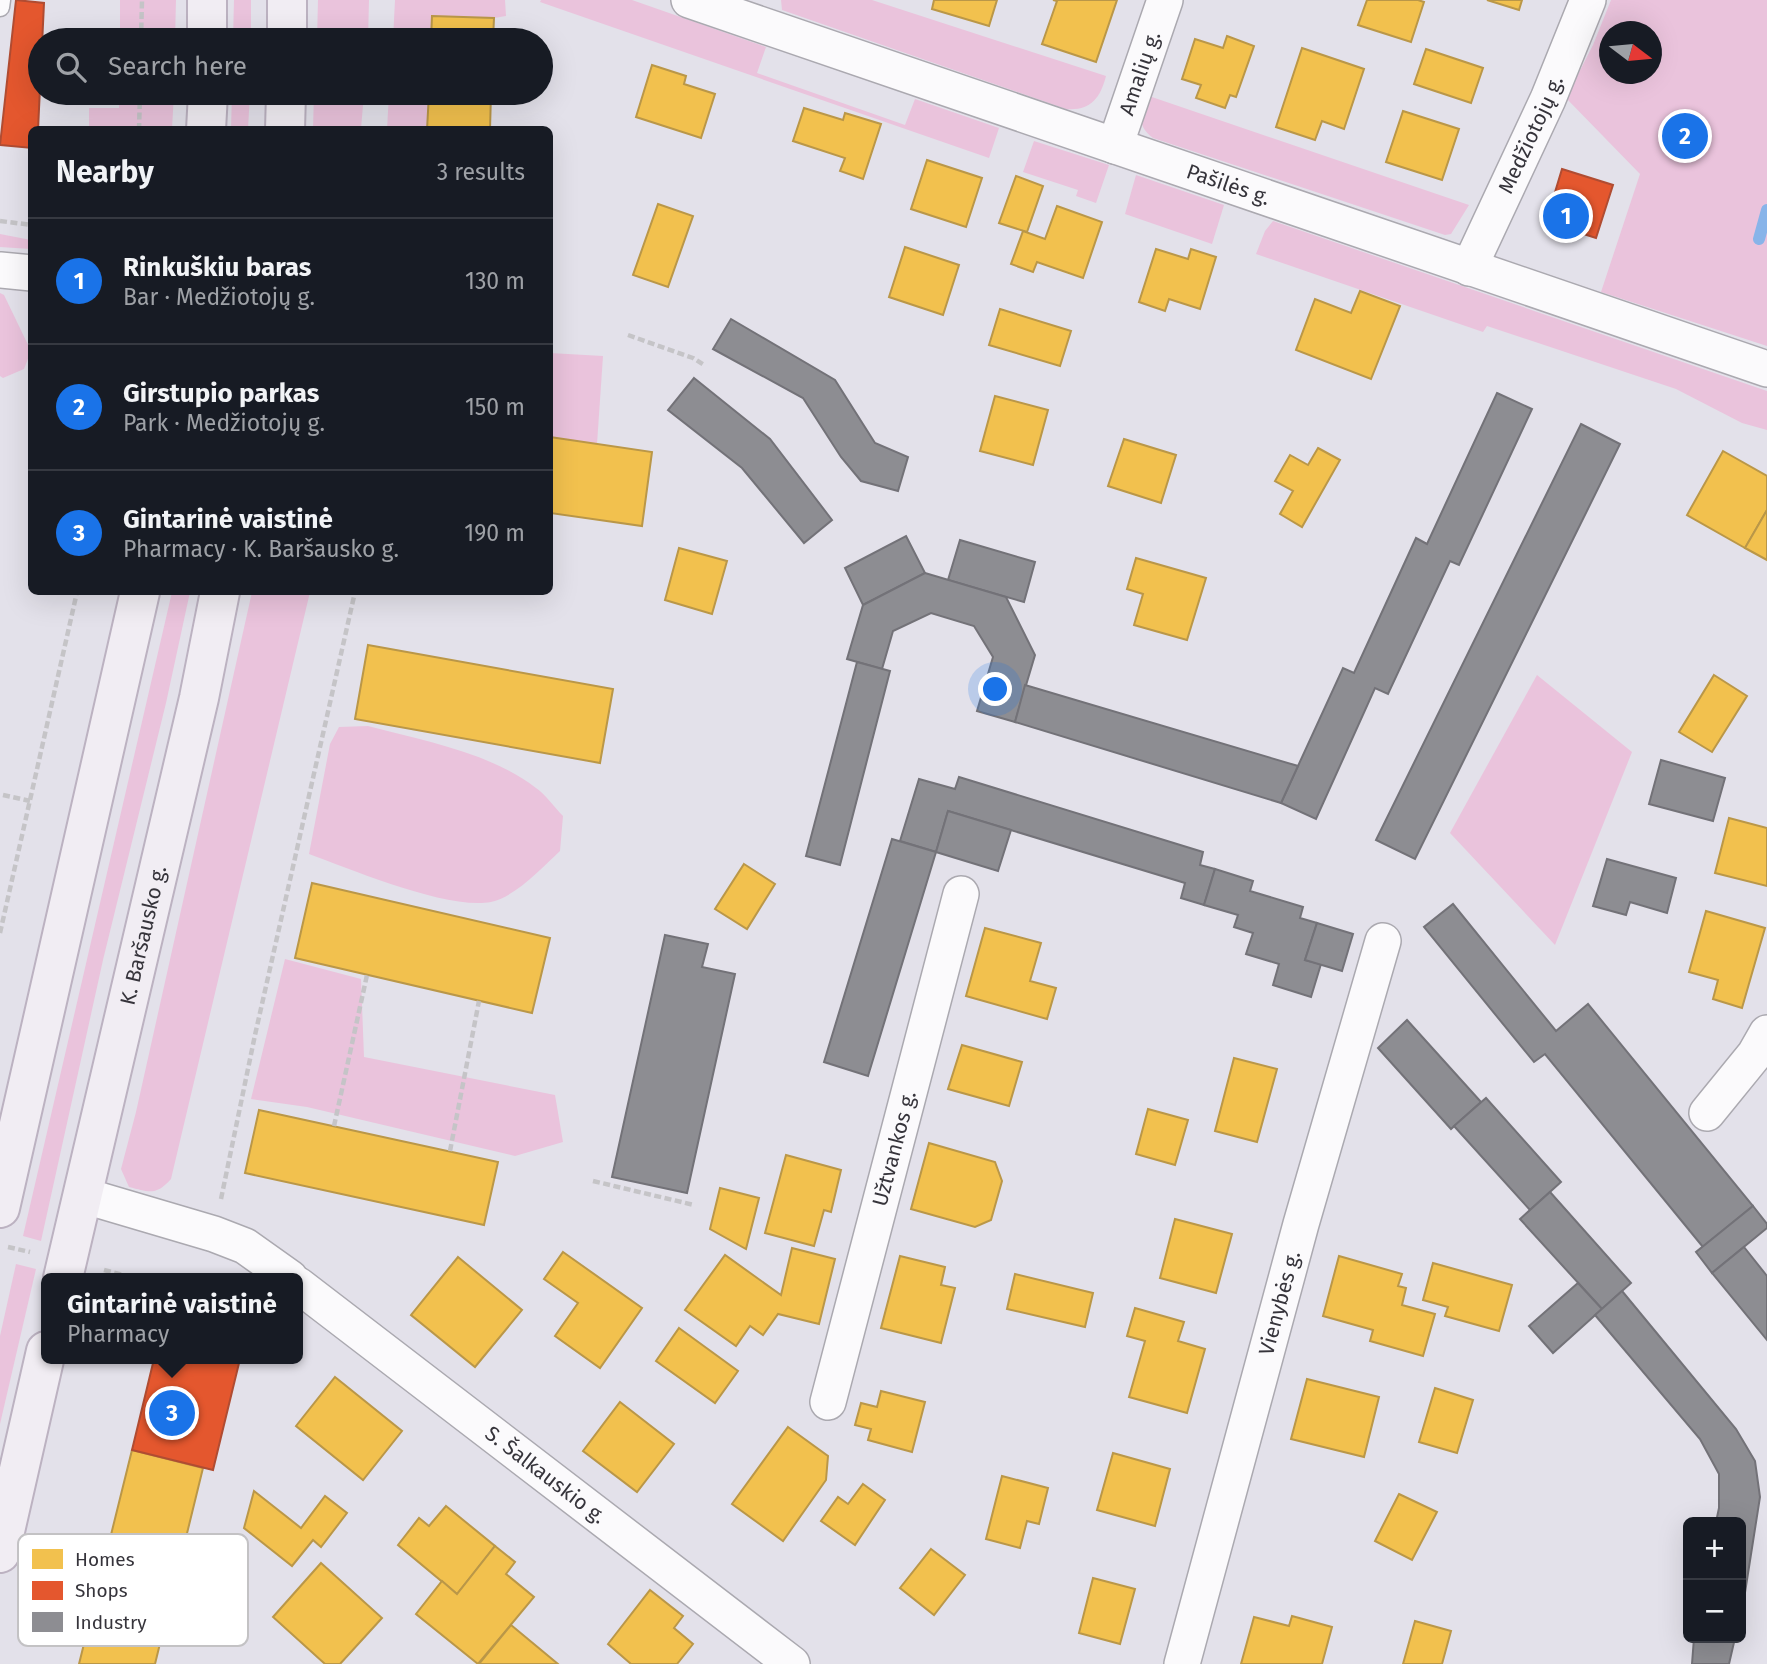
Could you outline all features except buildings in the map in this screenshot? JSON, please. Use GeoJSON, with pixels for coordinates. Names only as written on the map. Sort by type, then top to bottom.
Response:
{"type":"FeatureCollection","features":[{"type":"Feature","properties":{"kind":"main road"},"geometry":{"type":"LineString","coordinates":[[207,0],[207,28]]}},
{"type":"Feature","properties":{"kind":"main road"},"geometry":{"type":"LineString","coordinates":[[286,28],[287,0]]}},
{"type":"Feature","properties":{"kind":"main road"},"geometry":{"type":"LineString","coordinates":[[206,126],[207,105]]}},
{"type":"Feature","properties":{"kind":"main road"},"geometry":{"type":"LineString","coordinates":[[285,126],[286,105]]}},
{"type":"Feature","properties":{"kind":"main road"},"geometry":{"type":"LineString","coordinates":[[0,1208],[140,595]]}},
{"type":"Feature","properties":{"kind":"main road","name":"K. Baršausko g."},"geometry":{"type":"LineString","coordinates":[[64,1273],[199,698],[219,595]]}},
{"type":"Feature","properties":{"kind":"main road"},"geometry":{"type":"LineString","coordinates":[[0,1553],[43,1364]]}},
{"type":"Feature","properties":{"kind":"street","name":"Pašilės g."},"geometry":{"type":"LineString","coordinates":[[689,0],[746,10],[1115,146],[1767,369]]}},
{"type":"Feature","properties":{"kind":"street","name":"Amalių g."},"geometry":{"type":"LineString","coordinates":[[1115,146],[1165,0]]}},
{"type":"Feature","properties":{"kind":"street","name":"Medžiotojų g."},"geometry":{"type":"LineString","coordinates":[[1469,268],[1548,99],[1588,0]]}},
{"type":"Feature","properties":{"kind":"street"},"geometry":{"type":"LineString","coordinates":[[0,270],[28,273]]}},
{"type":"Feature","properties":{"kind":"street","name":"Užtvankos g."},"geometry":{"type":"LineString","coordinates":[[828,1402],[961,894]]}},
{"type":"Feature","properties":{"kind":"street","name":"Vienybės g."},"geometry":{"type":"LineString","coordinates":[[1182,1664],[1301,1224],[1383,941]]}},
{"type":"Feature","properties":{"kind":"street"},"geometry":{"type":"LineString","coordinates":[[1707,1113],[1755,1054],[1767,1033]]}},
{"type":"Feature","properties":{"kind":"street"},"geometry":{"type":"LineString","coordinates":[[82,1195],[214,1234],[245,1246],[283,1273]]}},
{"type":"Feature","properties":{"kind":"street","name":"S. Šalkauskio g."},"geometry":{"type":"LineString","coordinates":[[303,1288],[792,1664]]}},
{"type":"Feature","properties":{"kind":"lane"},"geometry":{"type":"LineString","coordinates":[[0,7],[1,0]]}},
{"type":"Feature","properties":{"kind":"path"},"geometry":{"type":"LineString","coordinates":[[141,28],[142,0]]}},
{"type":"Feature","properties":{"kind":"path"},"geometry":{"type":"LineString","coordinates":[[139,126],[140,105]]}},
{"type":"Feature","properties":{"kind":"path"},"geometry":{"type":"LineString","coordinates":[[0,221],[28,224]]}},
{"type":"Feature","properties":{"kind":"path"},"geometry":{"type":"LineString","coordinates":[[628,335],[692,358],[704,365]]}},
{"type":"Feature","properties":{"kind":"path"},"geometry":{"type":"LineString","coordinates":[[0,933],[76,595]]}},
{"type":"Feature","properties":{"kind":"path"},"geometry":{"type":"LineString","coordinates":[[214,1234],[255,1035],[354,595]]}},
{"type":"Feature","properties":{"kind":"path"},"geometry":{"type":"LineString","coordinates":[[3,794],[30,801]]}},
{"type":"Feature","properties":{"kind":"path"},"geometry":{"type":"LineString","coordinates":[[334,1126],[367,975]]}},
{"type":"Feature","properties":{"kind":"path"},"geometry":{"type":"LineString","coordinates":[[450,1151],[479,1001]]}},
{"type":"Feature","properties":{"kind":"path"},"geometry":{"type":"LineString","coordinates":[[593,1181],[694,1205]]}},
{"type":"Feature","properties":{"kind":"shaded area"},"geometry":{"type":"Polygon","coordinates":[[[120,0],[176,0],[175,28],[120,28],[120,0]]]}},
{"type":"Feature","properties":{"kind":"shaded area"},"geometry":{"type":"Polygon","coordinates":[[[234,0],[251,0],[251,28],[233,28],[234,0]]]}},
{"type":"Feature","properties":{"kind":"shaded area"},"geometry":{"type":"Polygon","coordinates":[[[318,0],[369,0],[368,28],[317,28],[318,0]]]}},
{"type":"Feature","properties":{"kind":"shaded area"},"geometry":{"type":"Polygon","coordinates":[[[395,0],[505,0],[506,16],[432,16],[432,28],[394,28],[395,0]]]}},
{"type":"Feature","properties":{"kind":"shaded area"},"geometry":{"type":"Polygon","coordinates":[[[632,0],[766,47],[757,73],[905,125],[915,99],[999,128],[989,158],[540,2],[632,0]]]}},
{"type":"Feature","properties":{"kind":"shaded area"},"geometry":{"type":"Polygon","coordinates":[[[781,0],[872,0],[1106,76],[1101,91],[1093,102],[1082,108],[1066,109],[782,10],[781,0]]]}},
{"type":"Feature","properties":{"kind":"shaded area"},"geometry":{"type":"Polygon","coordinates":[[[1611,0],[1767,0],[1767,346],[1601,292],[1640,174],[1566,98],[1599,30],[1599,84],[1662,84],[1662,21],[1603,21],[1611,0]]]}},
{"type":"Feature","properties":{"kind":"shaded area"},"geometry":{"type":"Polygon","coordinates":[[[1146,95],[1469,205],[1451,234],[1445,235],[1153,138],[1142,124],[1146,95]]]}},
{"type":"Feature","properties":{"kind":"shaded area"},"geometry":{"type":"Polygon","coordinates":[[[119,105],[173,105],[172,126],[89,126],[89,108],[119,108],[119,105]]]}},
{"type":"Feature","properties":{"kind":"shaded area"},"geometry":{"type":"Polygon","coordinates":[[[232,105],[249,105],[248,126],[231,126],[232,105]]]}},
{"type":"Feature","properties":{"kind":"shaded area"},"geometry":{"type":"Polygon","coordinates":[[[314,105],[363,105],[361,126],[313,126],[314,105]]]}},
{"type":"Feature","properties":{"kind":"shaded area"},"geometry":{"type":"Polygon","coordinates":[[[388,105],[428,105],[427,126],[387,126],[388,105]]]}},
{"type":"Feature","properties":{"kind":"shaded area"},"geometry":{"type":"Polygon","coordinates":[[[1034,141],[1109,165],[1096,203],[1076,196],[1078,190],[1023,172],[1034,141]]]}},
{"type":"Feature","properties":{"kind":"shaded area"},"geometry":{"type":"Polygon","coordinates":[[[1136,175],[1224,205],[1212,244],[1125,214],[1136,175]]]}},
{"type":"Feature","properties":{"kind":"shaded area"},"geometry":{"type":"Polygon","coordinates":[[[1273,221],[1767,391],[1767,430],[1742,423],[1676,389],[1487,326],[1483,332],[1256,254],[1265,231],[1273,221]]]}},
{"type":"Feature","properties":{"kind":"shaded area"},"geometry":{"type":"Polygon","coordinates":[[[0,234],[28,239],[28,249],[0,247],[0,234]]]}},
{"type":"Feature","properties":{"kind":"shaded area"},"geometry":{"type":"Polygon","coordinates":[[[0,293],[4,295],[28,345],[28,359],[24,369],[3,378],[0,376],[0,293]]]}},
{"type":"Feature","properties":{"kind":"shaded area"},"geometry":{"type":"Polygon","coordinates":[[[553,353],[603,356],[597,444],[553,437],[553,353]]]}},
{"type":"Feature","properties":{"kind":"shaded area"},"geometry":{"type":"Polygon","coordinates":[[[171,595],[189,595],[166,703],[103,960],[41,1241],[23,1236],[171,595]]]}},
{"type":"Feature","properties":{"kind":"shaded area"},"geometry":{"type":"Polygon","coordinates":[[[251,595],[309,595],[171,1179],[161,1188],[152,1191],[129,1187],[121,1169],[251,595]]]}},
{"type":"Feature","properties":{"kind":"shaded area"},"geometry":{"type":"Polygon","coordinates":[[[1537,675],[1632,752],[1555,945],[1450,833],[1537,675]]]}},
{"type":"Feature","properties":{"kind":"shaded area"},"geometry":{"type":"Polygon","coordinates":[[[368,726],[455,749],[498,765],[518,776],[540,791],[563,816],[560,851],[528,881],[509,894],[491,902],[472,903],[426,895],[309,854],[330,744],[339,727],[368,726]]]}},
{"type":"Feature","properties":{"kind":"shaded area"},"geometry":{"type":"Polygon","coordinates":[[[285,959],[361,979],[364,1057],[555,1095],[563,1142],[515,1156],[307,1107],[251,1099],[285,959]]]}},
{"type":"Feature","properties":{"kind":"shaded area"},"geometry":{"type":"Polygon","coordinates":[[[16,1264],[36,1269],[0,1424],[0,1336],[16,1264]]]}},
{"type":"Feature","properties":{"kind":"waterway"},"geometry":{"type":"LineString","coordinates":[[1759,239],[1767,210]]}},
{"type":"Feature","properties":{"kind":"place","name":"Girstupio parkas"},"geometry":{"type":"Point","coordinates":[1685,136]}},
{"type":"Feature","properties":{"kind":"place","name":"Rinkuškiu baras"},"geometry":{"type":"Point","coordinates":[1566,216]}},
{"type":"Feature","properties":{"kind":"place","name":"Gintarinė vaistinė"},"geometry":{"type":"Point","coordinates":[172,1413]}}]}
